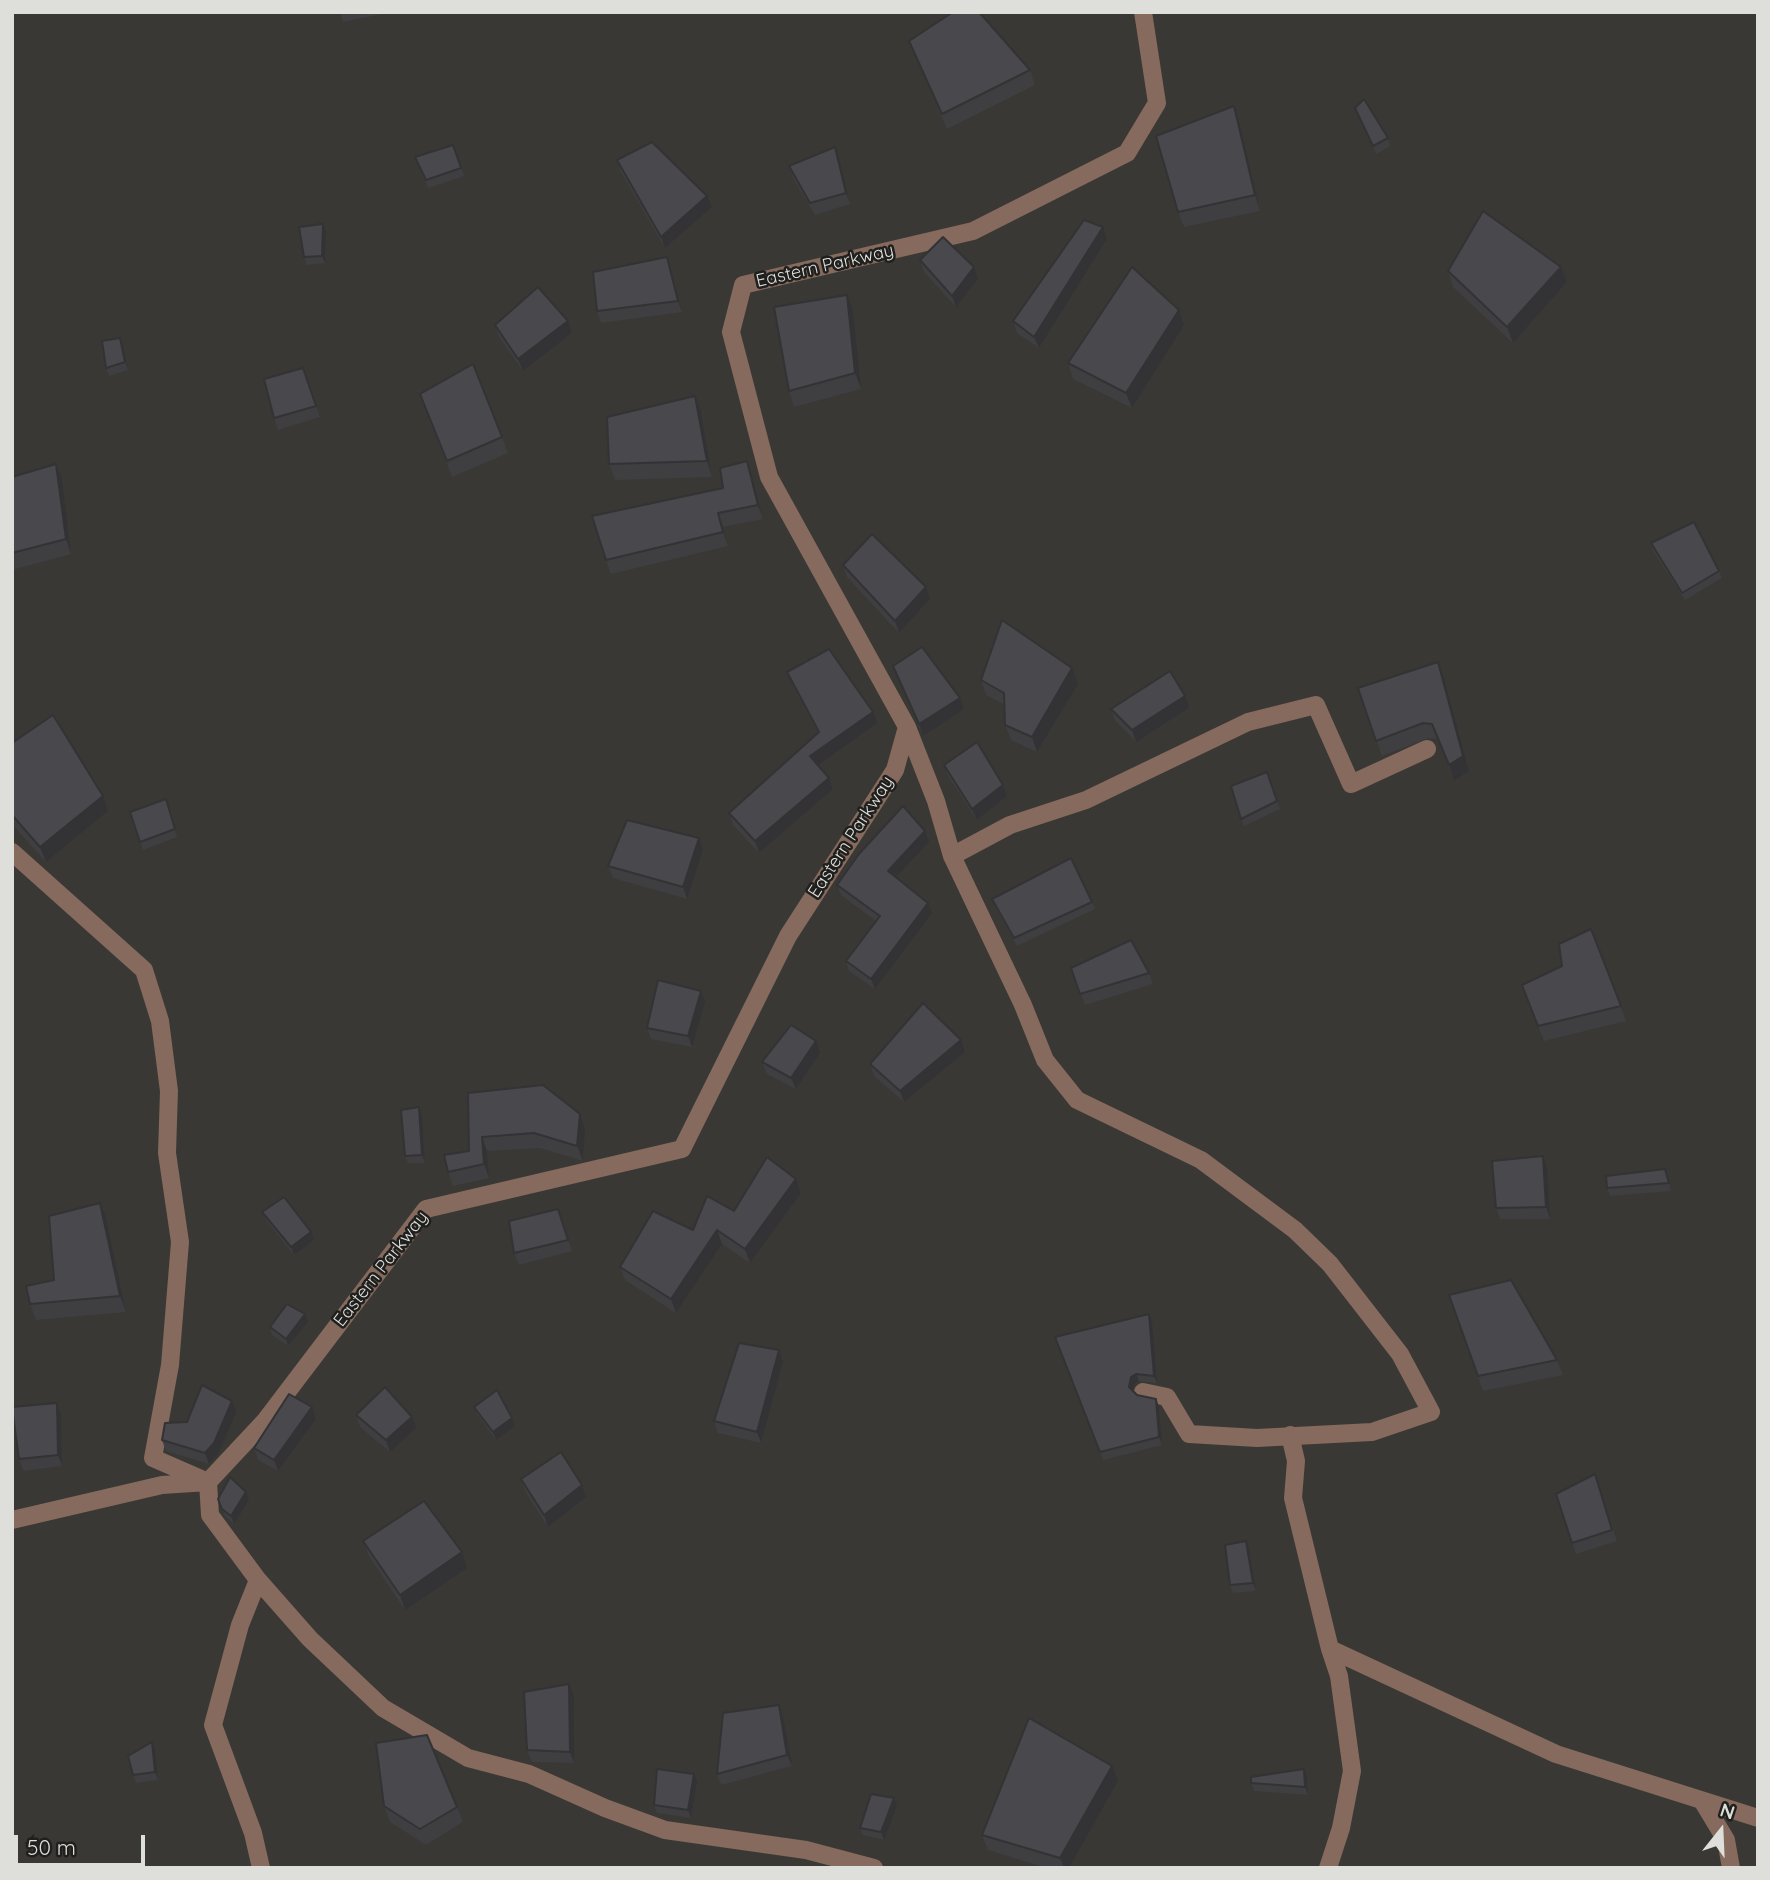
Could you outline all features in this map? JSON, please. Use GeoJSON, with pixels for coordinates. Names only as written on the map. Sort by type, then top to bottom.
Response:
{"type":"FeatureCollection","features":[{"type":"Feature","properties":{"kind":"street","name":"Eastern Parkway"},"geometry":{"type":"LineString","coordinates":[[208,1482],[264,1420],[426,1209],[682,1149],[788,936],[895,770],[907,727],[769,477],[731,332],[743,285],[973,231],[1127,153],[1157,103],[1143,12]]}},
{"type":"Feature","properties":{"kind":"street"},"geometry":{"type":"LineString","coordinates":[[952,856],[1010,825],[1086,800],[1248,722],[1316,705],[1351,783],[1427,749]]}},
{"type":"Feature","properties":{"kind":"street"},"geometry":{"type":"LineString","coordinates":[[907,727],[936,802],[952,856],[1023,1005],[1045,1060],[1077,1100],[1201,1160],[1295,1230],[1329,1264],[1400,1354],[1431,1412],[1373,1432],[1257,1438],[1189,1434],[1167,1397],[1143,1392]]}},
{"type":"Feature","properties":{"kind":"street"},"geometry":{"type":"LineString","coordinates":[[12,852],[144,970],[160,1021],[169,1091],[167,1153],[180,1242],[170,1365],[153,1458],[208,1482]]}},
{"type":"Feature","properties":{"kind":"street"},"geometry":{"type":"LineString","coordinates":[[1290,1435],[1296,1461],[1293,1497],[1339,1676],[1352,1771],[1341,1828],[1328,1868]]}},
{"type":"Feature","properties":{"kind":"street"},"geometry":{"type":"LineString","coordinates":[[12,1521],[162,1485],[208,1482]]}},
{"type":"Feature","properties":{"kind":"street"},"geometry":{"type":"LineString","coordinates":[[208,1482],[210,1515],[258,1580],[310,1639],[383,1709],[468,1758],[529,1774],[605,1808],[666,1830],[806,1850],[874,1868]]}},
{"type":"Feature","properties":{"kind":"street"},"geometry":{"type":"LineString","coordinates":[[258,1580],[240,1625],[213,1725],[253,1833],[261,1868]]}},
{"type":"Feature","properties":{"kind":"street"},"geometry":{"type":"LineString","coordinates":[[1330,1649],[1556,1754],[1758,1818]]}},
{"type":"Feature","properties":{"kind":"street"},"geometry":{"type":"LineString","coordinates":[[1703,1802],[1726,1840],[1731,1868]]}},
{"type":"Feature","properties":{"kind":"building"},"geometry":{"type":"Polygon","coordinates":[[[953,12],[979,12],[1030,70],[942,114],[909,41],[953,12]]]}},
{"type":"Feature","properties":{"kind":"building"},"geometry":{"type":"Polygon","coordinates":[[[1364,99],[1388,138],[1373,146],[1355,108],[1364,99]]]}},
{"type":"Feature","properties":{"kind":"building"},"geometry":{"type":"Polygon","coordinates":[[[1234,106],[1255,195],[1178,212],[1156,136],[1234,106]]]}},
{"type":"Feature","properties":{"kind":"building"},"geometry":{"type":"Polygon","coordinates":[[[652,142],[707,196],[661,237],[617,160],[652,142]]]}},
{"type":"Feature","properties":{"kind":"building"},"geometry":{"type":"Polygon","coordinates":[[[453,145],[461,168],[426,180],[415,157],[453,145]]]}},
{"type":"Feature","properties":{"kind":"building"},"geometry":{"type":"Polygon","coordinates":[[[835,147],[846,193],[810,203],[789,166],[835,147]]]}},
{"type":"Feature","properties":{"kind":"building"},"geometry":{"type":"Polygon","coordinates":[[[1483,211],[1561,267],[1507,327],[1448,271],[1483,211]]]}},
{"type":"Feature","properties":{"kind":"building"},"geometry":{"type":"Polygon","coordinates":[[[1084,220],[1103,227],[1034,337],[1013,321],[1084,220]]]}},
{"type":"Feature","properties":{"kind":"building"},"geometry":{"type":"Polygon","coordinates":[[[323,224],[322,256],[304,257],[299,227],[323,224]]]}},
{"type":"Feature","properties":{"kind":"building"},"geometry":{"type":"Polygon","coordinates":[[[943,237],[974,267],[952,296],[920,260],[943,237]]]}},
{"type":"Feature","properties":{"kind":"building"},"geometry":{"type":"Polygon","coordinates":[[[667,257],[678,301],[597,311],[593,272],[667,257]]]}},
{"type":"Feature","properties":{"kind":"building"},"geometry":{"type":"Polygon","coordinates":[[[1132,267],[1179,310],[1126,393],[1068,363],[1132,267]]]}},
{"type":"Feature","properties":{"kind":"building"},"geometry":{"type":"Polygon","coordinates":[[[538,287],[568,321],[518,359],[495,325],[538,287]]]}},
{"type":"Feature","properties":{"kind":"building"},"geometry":{"type":"Polygon","coordinates":[[[847,295],[855,373],[789,391],[774,307],[847,295]]]}},
{"type":"Feature","properties":{"kind":"building"},"geometry":{"type":"Polygon","coordinates":[[[120,338],[125,362],[106,368],[102,341],[120,338]]]}},
{"type":"Feature","properties":{"kind":"building"},"geometry":{"type":"Polygon","coordinates":[[[473,364],[502,437],[447,461],[420,394],[473,364]]]}},
{"type":"Feature","properties":{"kind":"building"},"geometry":{"type":"Polygon","coordinates":[[[303,368],[316,406],[274,418],[264,379],[303,368]]]}},
{"type":"Feature","properties":{"kind":"building"},"geometry":{"type":"Polygon","coordinates":[[[695,396],[707,461],[609,464],[607,417],[695,396]]]}},
{"type":"Feature","properties":{"kind":"building"},"geometry":{"type":"Polygon","coordinates":[[[747,461],[758,505],[718,513],[723,532],[606,560],[592,516],[723,488],[720,468],[747,461]]]}},
{"type":"Feature","properties":{"kind":"building"},"geometry":{"type":"Polygon","coordinates":[[[56,464],[66,539],[12,553],[12,477],[56,464]]]}},
{"type":"Feature","properties":{"kind":"building"},"geometry":{"type":"Polygon","coordinates":[[[1694,522],[1719,571],[1682,593],[1651,543],[1694,522]]]}},
{"type":"Feature","properties":{"kind":"building"},"geometry":{"type":"Polygon","coordinates":[[[872,534],[926,587],[895,621],[843,565],[872,534]]]}},
{"type":"Feature","properties":{"kind":"building"},"geometry":{"type":"Polygon","coordinates":[[[1002,620],[1072,668],[1032,737],[1005,725],[1004,693],[981,680],[1002,620]]]}},
{"type":"Feature","properties":{"kind":"building"},"geometry":{"type":"Polygon","coordinates":[[[922,647],[960,698],[919,724],[893,666],[922,647]]]}},
{"type":"Feature","properties":{"kind":"building"},"geometry":{"type":"Polygon","coordinates":[[[829,649],[873,712],[810,756],[829,778],[755,841],[729,813],[819,732],[787,672],[829,649]]]}},
{"type":"Feature","properties":{"kind":"building"},"geometry":{"type":"Polygon","coordinates":[[[1438,662],[1463,756],[1449,765],[1432,724],[1423,723],[1376,741],[1358,688],[1438,662]]]}},
{"type":"Feature","properties":{"kind":"building"},"geometry":{"type":"Polygon","coordinates":[[[1170,671],[1185,696],[1132,730],[1111,709],[1170,671]]]}},
{"type":"Feature","properties":{"kind":"building"},"geometry":{"type":"Polygon","coordinates":[[[53,715],[103,796],[40,847],[12,815],[12,743],[53,715]]]}},
{"type":"Feature","properties":{"kind":"building"},"geometry":{"type":"Polygon","coordinates":[[[977,742],[1003,785],[972,809],[944,765],[977,742]]]}},
{"type":"Feature","properties":{"kind":"building"},"geometry":{"type":"Polygon","coordinates":[[[1267,772],[1277,801],[1241,819],[1231,786],[1267,772]]]}},
{"type":"Feature","properties":{"kind":"building"},"geometry":{"type":"Polygon","coordinates":[[[166,799],[175,829],[140,842],[130,812],[166,799]]]}},
{"type":"Feature","properties":{"kind":"building"},"geometry":{"type":"Polygon","coordinates":[[[903,806],[925,831],[888,871],[928,903],[871,979],[846,961],[880,916],[837,885],[859,854],[903,806]]]}},
{"type":"Feature","properties":{"kind":"building"},"geometry":{"type":"Polygon","coordinates":[[[627,820],[699,838],[683,887],[608,866],[627,820]]]}},
{"type":"Feature","properties":{"kind":"building"},"geometry":{"type":"Polygon","coordinates":[[[1071,858],[1092,902],[1014,938],[992,899],[1071,858]]]}},
{"type":"Feature","properties":{"kind":"building"},"geometry":{"type":"Polygon","coordinates":[[[1591,929],[1621,1006],[1538,1026],[1522,985],[1562,966],[1559,944],[1591,929]]]}},
{"type":"Feature","properties":{"kind":"building"},"geometry":{"type":"Polygon","coordinates":[[[1131,940],[1149,973],[1080,994],[1071,968],[1131,940]]]}},
{"type":"Feature","properties":{"kind":"building"},"geometry":{"type":"Polygon","coordinates":[[[658,980],[701,991],[688,1036],[647,1028],[658,980]]]}},
{"type":"Feature","properties":{"kind":"building"},"geometry":{"type":"Polygon","coordinates":[[[923,1003],[961,1040],[900,1091],[870,1064],[923,1003]]]}},
{"type":"Feature","properties":{"kind":"building"},"geometry":{"type":"Polygon","coordinates":[[[791,1025],[816,1041],[791,1078],[762,1062],[791,1025]]]}},
{"type":"Feature","properties":{"kind":"building"},"geometry":{"type":"Polygon","coordinates":[[[543,1085],[580,1114],[577,1146],[534,1133],[482,1137],[484,1164],[448,1172],[444,1155],[469,1151],[468,1093],[543,1085]]]}},
{"type":"Feature","properties":{"kind":"building"},"geometry":{"type":"Polygon","coordinates":[[[419,1107],[422,1155],[405,1156],[401,1110],[419,1107]]]}},
{"type":"Feature","properties":{"kind":"building"},"geometry":{"type":"Polygon","coordinates":[[[1543,1156],[1546,1207],[1496,1208],[1492,1161],[1543,1156]]]}},
{"type":"Feature","properties":{"kind":"building"},"geometry":{"type":"Polygon","coordinates":[[[767,1157],[796,1179],[745,1249],[717,1230],[671,1299],[620,1267],[653,1211],[693,1230],[707,1196],[734,1211],[767,1157]]]}},
{"type":"Feature","properties":{"kind":"building"},"geometry":{"type":"Polygon","coordinates":[[[1665,1169],[1669,1183],[1607,1188],[1606,1176],[1665,1169]]]}},
{"type":"Feature","properties":{"kind":"building"},"geometry":{"type":"Polygon","coordinates":[[[284,1197],[311,1232],[291,1247],[262,1212],[284,1197]]]}},
{"type":"Feature","properties":{"kind":"building"},"geometry":{"type":"Polygon","coordinates":[[[100,1203],[120,1296],[30,1304],[26,1286],[54,1280],[49,1216],[100,1203]]]}},
{"type":"Feature","properties":{"kind":"building"},"geometry":{"type":"Polygon","coordinates":[[[558,1209],[568,1240],[514,1253],[509,1221],[558,1209]]]}},
{"type":"Feature","properties":{"kind":"building"},"geometry":{"type":"Polygon","coordinates":[[[1511,1280],[1557,1360],[1478,1376],[1449,1295],[1511,1280]]]}},
{"type":"Feature","properties":{"kind":"building"},"geometry":{"type":"Polygon","coordinates":[[[287,1304],[305,1314],[286,1339],[270,1327],[287,1304]]]}},
{"type":"Feature","properties":{"kind":"building"},"geometry":{"type":"Polygon","coordinates":[[[1149,1314],[1154,1376],[1136,1374],[1131,1377],[1129,1387],[1137,1395],[1156,1399],[1159,1437],[1100,1452],[1055,1337],[1149,1314]]]}},
{"type":"Feature","properties":{"kind":"building"},"geometry":{"type":"Polygon","coordinates":[[[739,1343],[779,1350],[757,1432],[714,1421],[739,1343]]]}},
{"type":"Feature","properties":{"kind":"building"},"geometry":{"type":"Polygon","coordinates":[[[202,1385],[232,1401],[214,1443],[205,1453],[162,1440],[165,1423],[187,1422],[202,1385]]]}},
{"type":"Feature","properties":{"kind":"building"},"geometry":{"type":"Polygon","coordinates":[[[385,1387],[412,1417],[386,1440],[356,1415],[385,1387]]]}},
{"type":"Feature","properties":{"kind":"building"},"geometry":{"type":"Polygon","coordinates":[[[497,1390],[512,1418],[493,1432],[474,1407],[497,1390]]]}},
{"type":"Feature","properties":{"kind":"building"},"geometry":{"type":"Polygon","coordinates":[[[289,1394],[312,1407],[274,1460],[254,1448],[289,1394]]]}},
{"type":"Feature","properties":{"kind":"building"},"geometry":{"type":"Polygon","coordinates":[[[57,1403],[58,1455],[19,1459],[12,1407],[57,1403]]]}},
{"type":"Feature","properties":{"kind":"building"},"geometry":{"type":"Polygon","coordinates":[[[561,1452],[582,1485],[544,1515],[521,1479],[561,1452]]]}},
{"type":"Feature","properties":{"kind":"building"},"geometry":{"type":"Polygon","coordinates":[[[1595,1474],[1612,1530],[1572,1543],[1556,1494],[1595,1474]]]}},
{"type":"Feature","properties":{"kind":"building"},"geometry":{"type":"Polygon","coordinates":[[[230,1477],[246,1492],[231,1516],[222,1509],[218,1499],[230,1477]]]}},
{"type":"Feature","properties":{"kind":"building"},"geometry":{"type":"Polygon","coordinates":[[[424,1501],[462,1552],[400,1595],[363,1541],[424,1501]]]}},
{"type":"Feature","properties":{"kind":"building"},"geometry":{"type":"Polygon","coordinates":[[[1246,1541],[1253,1583],[1230,1585],[1225,1545],[1246,1541]]]}},
{"type":"Feature","properties":{"kind":"building"},"geometry":{"type":"Polygon","coordinates":[[[569,1684],[570,1752],[527,1750],[524,1692],[569,1684]]]}},
{"type":"Feature","properties":{"kind":"building"},"geometry":{"type":"Polygon","coordinates":[[[779,1705],[787,1755],[717,1774],[723,1713],[779,1705]]]}},
{"type":"Feature","properties":{"kind":"building"},"geometry":{"type":"Polygon","coordinates":[[[1029,1718],[1112,1766],[1060,1858],[982,1835],[1029,1718]]]}},
{"type":"Feature","properties":{"kind":"building"},"geometry":{"type":"Polygon","coordinates":[[[427,1735],[457,1807],[420,1829],[384,1806],[376,1743],[427,1735]]]}},
{"type":"Feature","properties":{"kind":"building"},"geometry":{"type":"Polygon","coordinates":[[[152,1742],[155,1772],[133,1775],[128,1756],[152,1742]]]}},
{"type":"Feature","properties":{"kind":"building"},"geometry":{"type":"Polygon","coordinates":[[[657,1769],[694,1774],[688,1810],[654,1805],[657,1769]]]}},
{"type":"Feature","properties":{"kind":"building"},"geometry":{"type":"Polygon","coordinates":[[[1304,1769],[1305,1787],[1251,1783],[1251,1777],[1304,1769]]]}},
{"type":"Feature","properties":{"kind":"building"},"geometry":{"type":"Polygon","coordinates":[[[871,1794],[894,1798],[881,1832],[860,1828],[871,1794]]]}}]}
